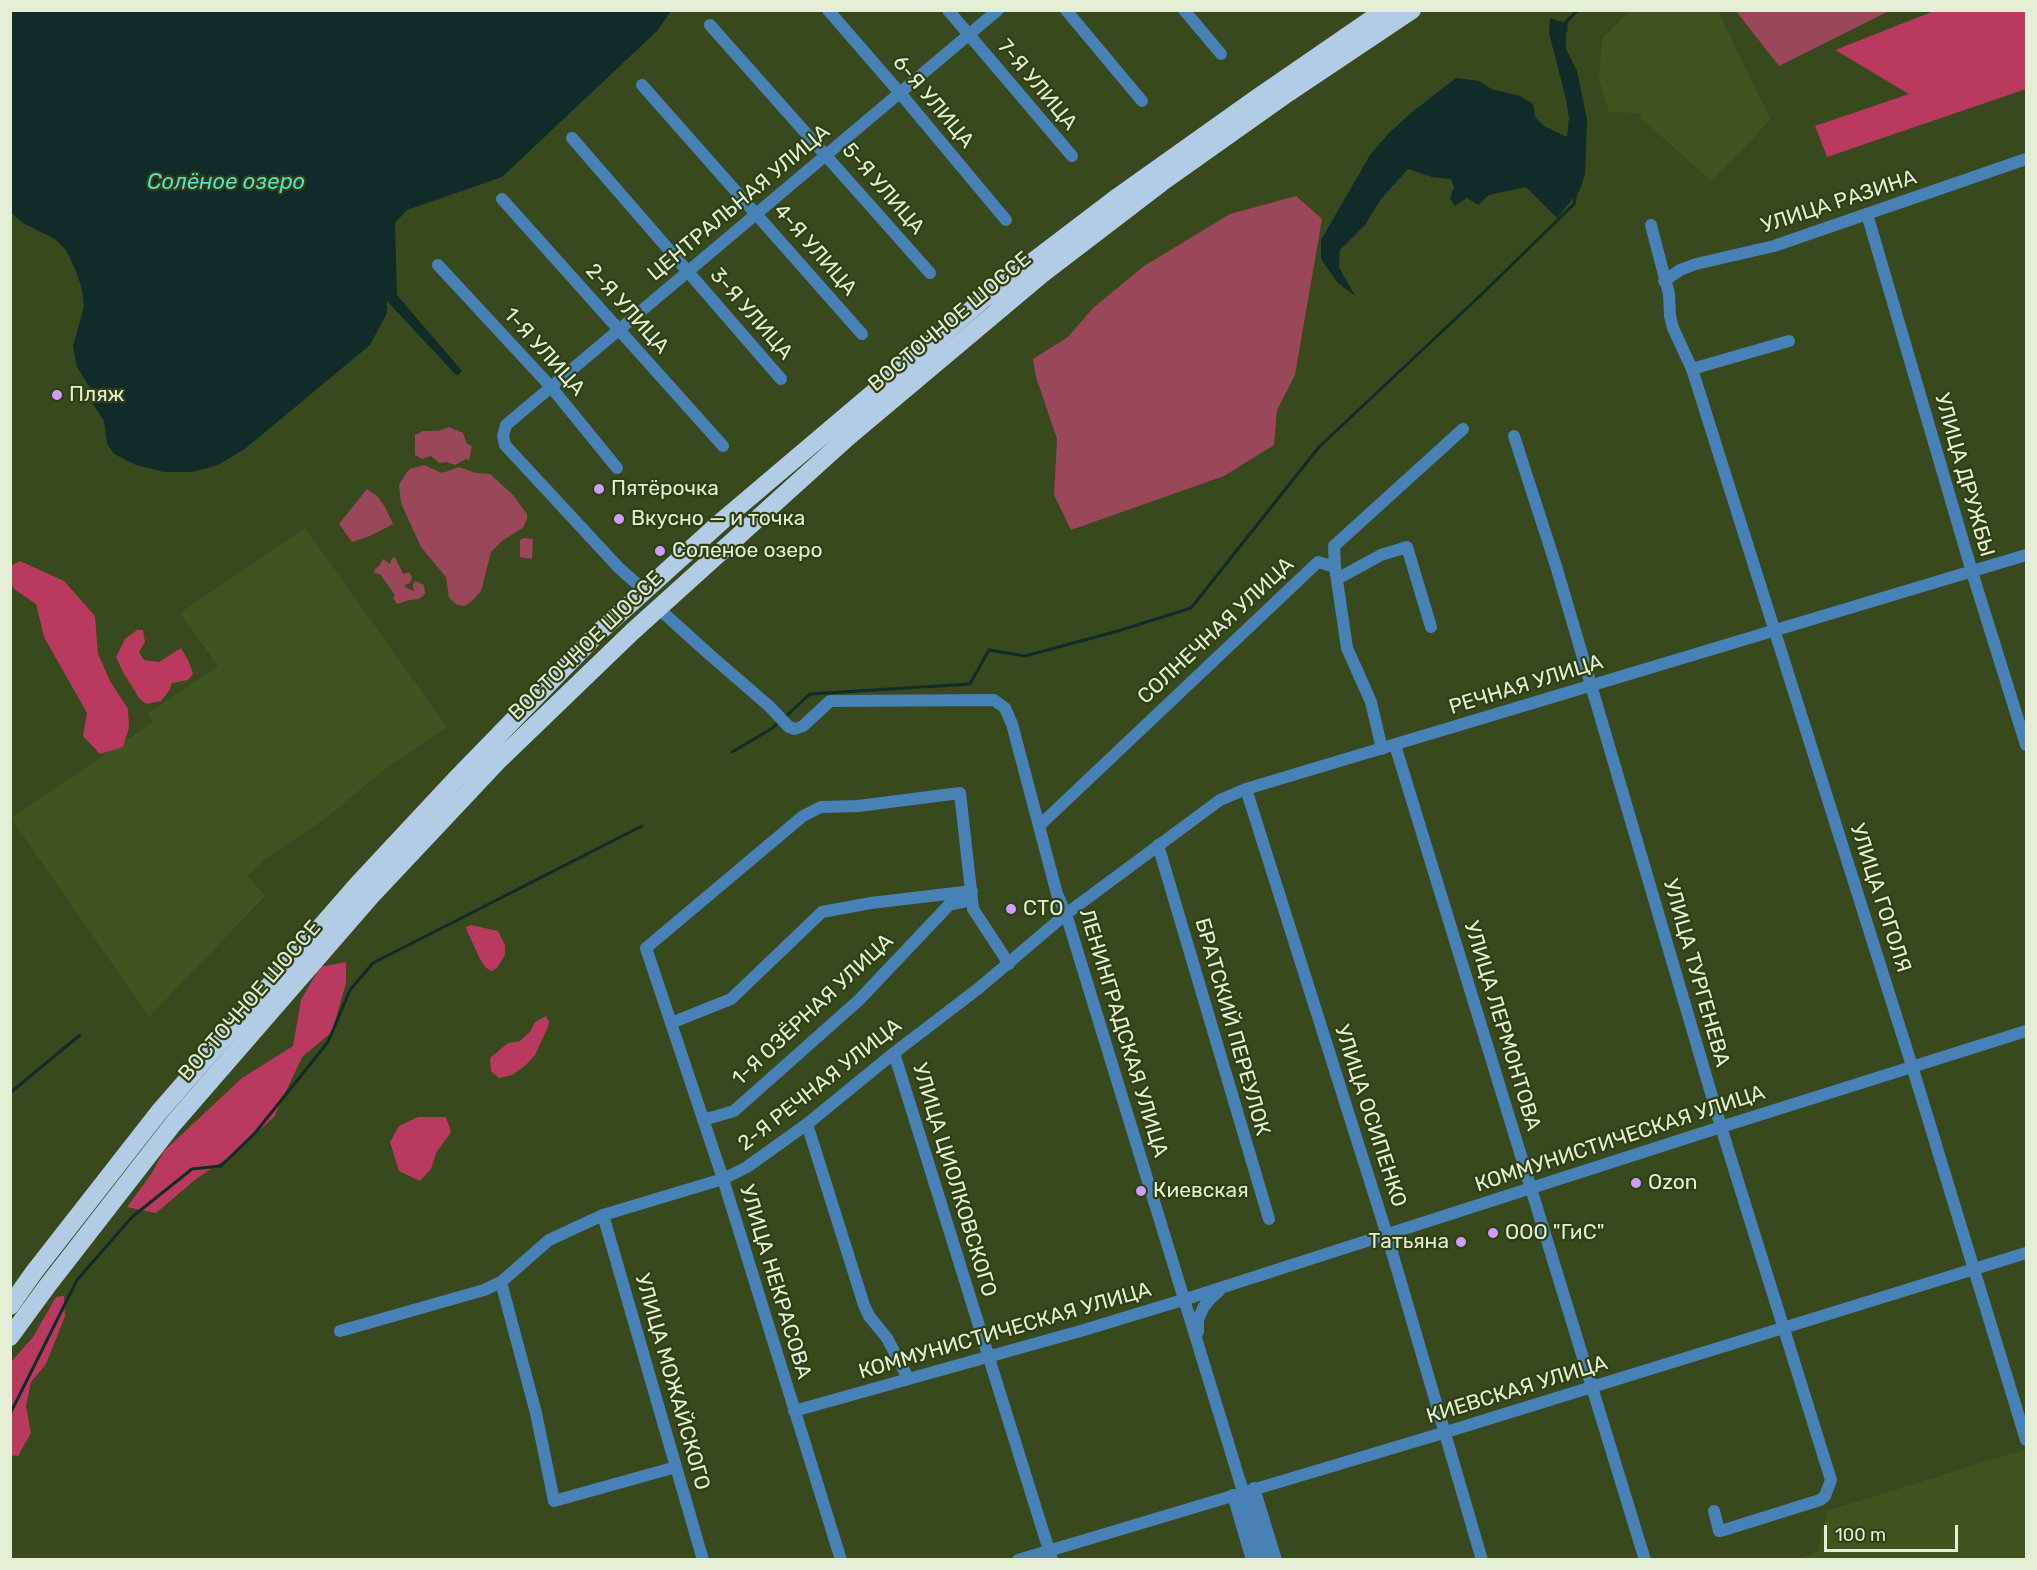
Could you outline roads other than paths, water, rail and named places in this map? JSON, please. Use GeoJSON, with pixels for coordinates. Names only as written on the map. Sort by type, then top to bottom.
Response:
{"type":"FeatureCollection","features":[{"type":"Feature","properties":{"kind":"highway","name":"ВОСТОЧНОЕ ШОССЕ"},"geometry":{"type":"LineString","coordinates":[[10,1337],[48,1284],[173,1124],[370,896],[462,785],[598,633],[723,520],[985,298],[1119,196],[1385,10]]}},
{"type":"Feature","properties":{"kind":"highway","name":"ВОСТОЧНОЕ ШОССЕ"},"geometry":{"type":"LineString","coordinates":[[10,1306],[159,1112],[358,884],[462,785],[503,756],[658,608],[848,438],[1042,274],[1161,183],[1288,93],[1412,10]]}},
{"type":"Feature","properties":{"kind":"highway"},"geometry":{"type":"LineString","coordinates":[[848,438],[854,428],[893,393],[897,388],[896,383],[894,381],[888,383],[866,399]]}},
{"type":"Feature","properties":{"kind":"street","name":"6-Я УЛИЦА"},"geometry":{"type":"LineString","coordinates":[[828,10],[1006,220]]}},
{"type":"Feature","properties":{"kind":"street","name":"7-Я УЛИЦА"},"geometry":{"type":"LineString","coordinates":[[948,10],[1072,156]]}},
{"type":"Feature","properties":{"kind":"street","name":"ЦЕНТРАЛЬНАЯ УЛИЦА"},"geometry":{"type":"LineString","coordinates":[[645,591],[619,568],[506,445],[503,436],[506,425],[998,10]]}},
{"type":"Feature","properties":{"kind":"street"},"geometry":{"type":"LineString","coordinates":[[1066,10],[1142,101]]}},
{"type":"Feature","properties":{"kind":"street"},"geometry":{"type":"LineString","coordinates":[[1184,10],[1221,54]]}},
{"type":"Feature","properties":{"kind":"street","name":"5-Я УЛИЦА"},"geometry":{"type":"LineString","coordinates":[[710,25],[930,273]]}},
{"type":"Feature","properties":{"kind":"street","name":"4-Я УЛИЦА"},"geometry":{"type":"LineString","coordinates":[[642,85],[758,213],[862,334]]}},
{"type":"Feature","properties":{"kind":"street","name":"3-Я УЛИЦА"},"geometry":{"type":"LineString","coordinates":[[572,138],[781,379]]}},
{"type":"Feature","properties":{"kind":"street","name":"УЛИЦА РАЗИНА"},"geometry":{"type":"LineString","coordinates":[[1664,281],[1680,270],[1696,264],[1774,246],[2026,159]]}},
{"type":"Feature","properties":{"kind":"street","name":"2-Я УЛИЦА"},"geometry":{"type":"LineString","coordinates":[[502,199],[723,446]]}},
{"type":"Feature","properties":{"kind":"street","name":"УЛИЦА ДРУЖБЫ"},"geometry":{"type":"LineString","coordinates":[[1867,214],[1972,572],[2026,746]]}},
{"type":"Feature","properties":{"kind":"street","name":"УЛИЦА ГОГОЛЯ"},"geometry":{"type":"LineString","coordinates":[[1651,225],[1669,294],[1673,328],[1692,369],[1975,1268],[2026,1440]]}},
{"type":"Feature","properties":{"kind":"street","name":"1-Я УЛИЦА"},"geometry":{"type":"LineString","coordinates":[[438,265],[551,387],[617,468]]}},
{"type":"Feature","properties":{"kind":"street"},"geometry":{"type":"LineString","coordinates":[[1692,369],[1789,341]]}},
{"type":"Feature","properties":{"kind":"street"},"geometry":{"type":"LineString","coordinates":[[1382,748],[1371,702],[1347,648],[1334,546],[1463,429]]}},
{"type":"Feature","properties":{"kind":"street","name":"УЛИЦА ТУРГЕНЕВА"},"geometry":{"type":"LineString","coordinates":[[1514,436],[1556,566],[1721,1126],[1831,1480],[1825,1496],[1820,1500],[1719,1531],[1714,1511]]}},
{"type":"Feature","properties":{"kind":"street"},"geometry":{"type":"LineString","coordinates":[[1336,573],[1381,555],[1407,548],[1431,627]]}},
{"type":"Feature","properties":{"kind":"street","name":"РЕЧНАЯ УЛИЦА"},"geometry":{"type":"LineString","coordinates":[[1066,914],[1220,800],[1246,789],[2026,555]]}},
{"type":"Feature","properties":{"kind":"street","name":"СОЛНЕЧНАЯ УЛИЦА"},"geometry":{"type":"LineString","coordinates":[[1039,826],[1318,562],[1336,573]]}},
{"type":"Feature","properties":{"kind":"street","name":"ЛЕНИНГРАДСКАЯ УЛИЦА"},"geometry":{"type":"LineString","coordinates":[[658,608],[789,727],[795,729],[803,726],[830,701],[994,700],[1005,708],[1012,724],[1057,894],[1066,914],[1186,1299],[1264,1560]]}},
{"type":"Feature","properties":{"kind":"street","name":"УЛИЦА ЛЕРМОНТОВА"},"geometry":{"type":"LineString","coordinates":[[1395,745],[1645,1560]]}},
{"type":"Feature","properties":{"kind":"street","name":"УЛИЦА ОСИПЕНКО"},"geometry":{"type":"LineString","coordinates":[[1246,789],[1387,1235],[1443,1433],[1482,1560]]}},
{"type":"Feature","properties":{"kind":"street","name":"УЛИЦА НЕКРАСОВА"},"geometry":{"type":"LineString","coordinates":[[841,1560],[723,1179],[646,948],[803,816],[821,807],[858,806],[960,793],[972,895]]}},
{"type":"Feature","properties":{"kind":"street","name":"БРАТСКИЙ ПЕРЕУЛОК"},"geometry":{"type":"LineString","coordinates":[[1158,845],[1269,1219]]}},
{"type":"Feature","properties":{"kind":"street"},"geometry":{"type":"LineString","coordinates":[[671,1023],[731,999],[822,912],[871,903],[972,895],[973,909],[1009,964]]}},
{"type":"Feature","properties":{"kind":"street","name":"1-Я ОЗЁРНАЯ УЛИЦА"},"geometry":{"type":"LineString","coordinates":[[703,1120],[734,1111],[859,1000],[949,905],[972,895]]}},
{"type":"Feature","properties":{"kind":"street","name":"2-Я РЕЧНАЯ УЛИЦА"},"geometry":{"type":"LineString","coordinates":[[340,1331],[484,1290],[501,1282],[549,1240],[603,1215],[723,1179],[747,1167],[807,1124],[1009,964],[1066,914]]}},
{"type":"Feature","properties":{"kind":"street","name":"КОММУНИСТИЧЕСКАЯ УЛИЦА"},"geometry":{"type":"LineString","coordinates":[[794,1411],[1186,1299],[1721,1126],[2026,1031]]}},
{"type":"Feature","properties":{"kind":"street","name":"УЛИЦА ЦИОЛКОВСКОГО"},"geometry":{"type":"LineString","coordinates":[[894,1053],[1051,1555]]}},
{"type":"Feature","properties":{"kind":"street"},"geometry":{"type":"LineString","coordinates":[[807,1124],[864,1305],[869,1316],[887,1338],[908,1378]]}},
{"type":"Feature","properties":{"kind":"street","name":"УЛИЦА МОЖАЙСКОГО"},"geometry":{"type":"LineString","coordinates":[[603,1215],[703,1560]]}},
{"type":"Feature","properties":{"kind":"street","name":"КИЕВСКАЯ УЛИЦА"},"geometry":{"type":"LineString","coordinates":[[1018,1560],[1051,1555],[1244,1492],[2026,1253]]}},
{"type":"Feature","properties":{"kind":"street"},"geometry":{"type":"LineString","coordinates":[[501,1282],[536,1413],[554,1501],[676,1467]]}},
{"type":"Feature","properties":{"kind":"street","name":"КОММУНИСТИЧЕСКАЯ УЛИЦА"},"geometry":{"type":"LineString","coordinates":[[1198,1339],[1198,1320],[1203,1308],[1210,1299],[1227,1286]]}},
{"type":"Feature","properties":{"kind":"street"},"geometry":{"type":"LineString","coordinates":[[1244,1492],[1252,1560]]}},
{"type":"Feature","properties":{"kind":"street"},"geometry":{"type":"LineString","coordinates":[[1244,1492],[1276,1560]]}},
{"type":"Feature","properties":{"kind":"water","name":"Солёное озеро"},"geometry":{"type":"Polygon","coordinates":[[[10,11],[671,11],[657,31],[502,177],[407,210],[395,223],[397,295],[462,371],[457,376],[387,301],[387,313],[370,345],[246,448],[218,465],[192,472],[165,472],[136,465],[114,454],[107,444],[104,421],[92,403],[90,388],[77,367],[73,346],[84,307],[82,289],[76,271],[66,250],[55,239],[23,223],[11,213],[10,11]]]}},
{"type":"Feature","properties":{"kind":"water"},"geometry":{"type":"Polygon","coordinates":[[[1550,18],[1566,23],[1566,49],[1577,71],[1587,119],[1585,174],[1580,190],[1557,218],[1526,187],[1489,195],[1478,205],[1467,198],[1455,206],[1450,199],[1454,187],[1451,179],[1432,177],[1408,169],[1381,199],[1365,225],[1340,250],[1339,267],[1355,296],[1338,283],[1321,259],[1321,240],[1370,155],[1411,113],[1456,78],[1480,81],[1491,89],[1520,96],[1533,104],[1535,117],[1544,126],[1567,137],[1569,118],[1549,33],[1550,18]]]}},
{"type":"Feature","properties":{"kind":"waterway"},"geometry":{"type":"LineString","coordinates":[[1566,31],[1566,22],[1578,10]]}},
{"type":"Feature","properties":{"kind":"waterway"},"geometry":{"type":"LineString","coordinates":[[785,717],[810,694],[970,684],[989,650],[1025,656],[1118,631],[1191,608],[1319,447],[1574,204],[1576,194]]}},
{"type":"Feature","properties":{"kind":"waterway"},"geometry":{"type":"LineString","coordinates":[[732,752],[771,729],[780,721]]}},
{"type":"Feature","properties":{"kind":"waterway"},"geometry":{"type":"LineString","coordinates":[[10,1414],[77,1280],[132,1217],[192,1169],[221,1166],[255,1133],[328,1042],[350,990],[373,963],[642,826]]}},
{"type":"Feature","properties":{"kind":"waterway"},"geometry":{"type":"LineString","coordinates":[[10,1093],[80,1035]]}},
{"type":"Feature","properties":{"kind":"place","name":"Пляж"},"geometry":{"type":"Point","coordinates":[57,395]}},
{"type":"Feature","properties":{"kind":"place","name":"Пятёрочка"},"geometry":{"type":"Point","coordinates":[599,489]}},
{"type":"Feature","properties":{"kind":"place","name":"Вкусно — и точка"},"geometry":{"type":"Point","coordinates":[619,519]}},
{"type":"Feature","properties":{"kind":"place","name":"Соленое озеро"},"geometry":{"type":"Point","coordinates":[660,551]}},
{"type":"Feature","properties":{"kind":"place","name":"СТО"},"geometry":{"type":"Point","coordinates":[1011,909]}},
{"type":"Feature","properties":{"kind":"place","name":"Ozon"},"geometry":{"type":"Point","coordinates":[1636,1183]}},
{"type":"Feature","properties":{"kind":"place","name":"Киевская"},"geometry":{"type":"Point","coordinates":[1141,1191]}},
{"type":"Feature","properties":{"kind":"place","name":"ООО \"ГиС\""},"geometry":{"type":"Point","coordinates":[1493,1233]}},
{"type":"Feature","properties":{"kind":"place","name":"Татьяна"},"geometry":{"type":"Point","coordinates":[1461,1242]}}]}
